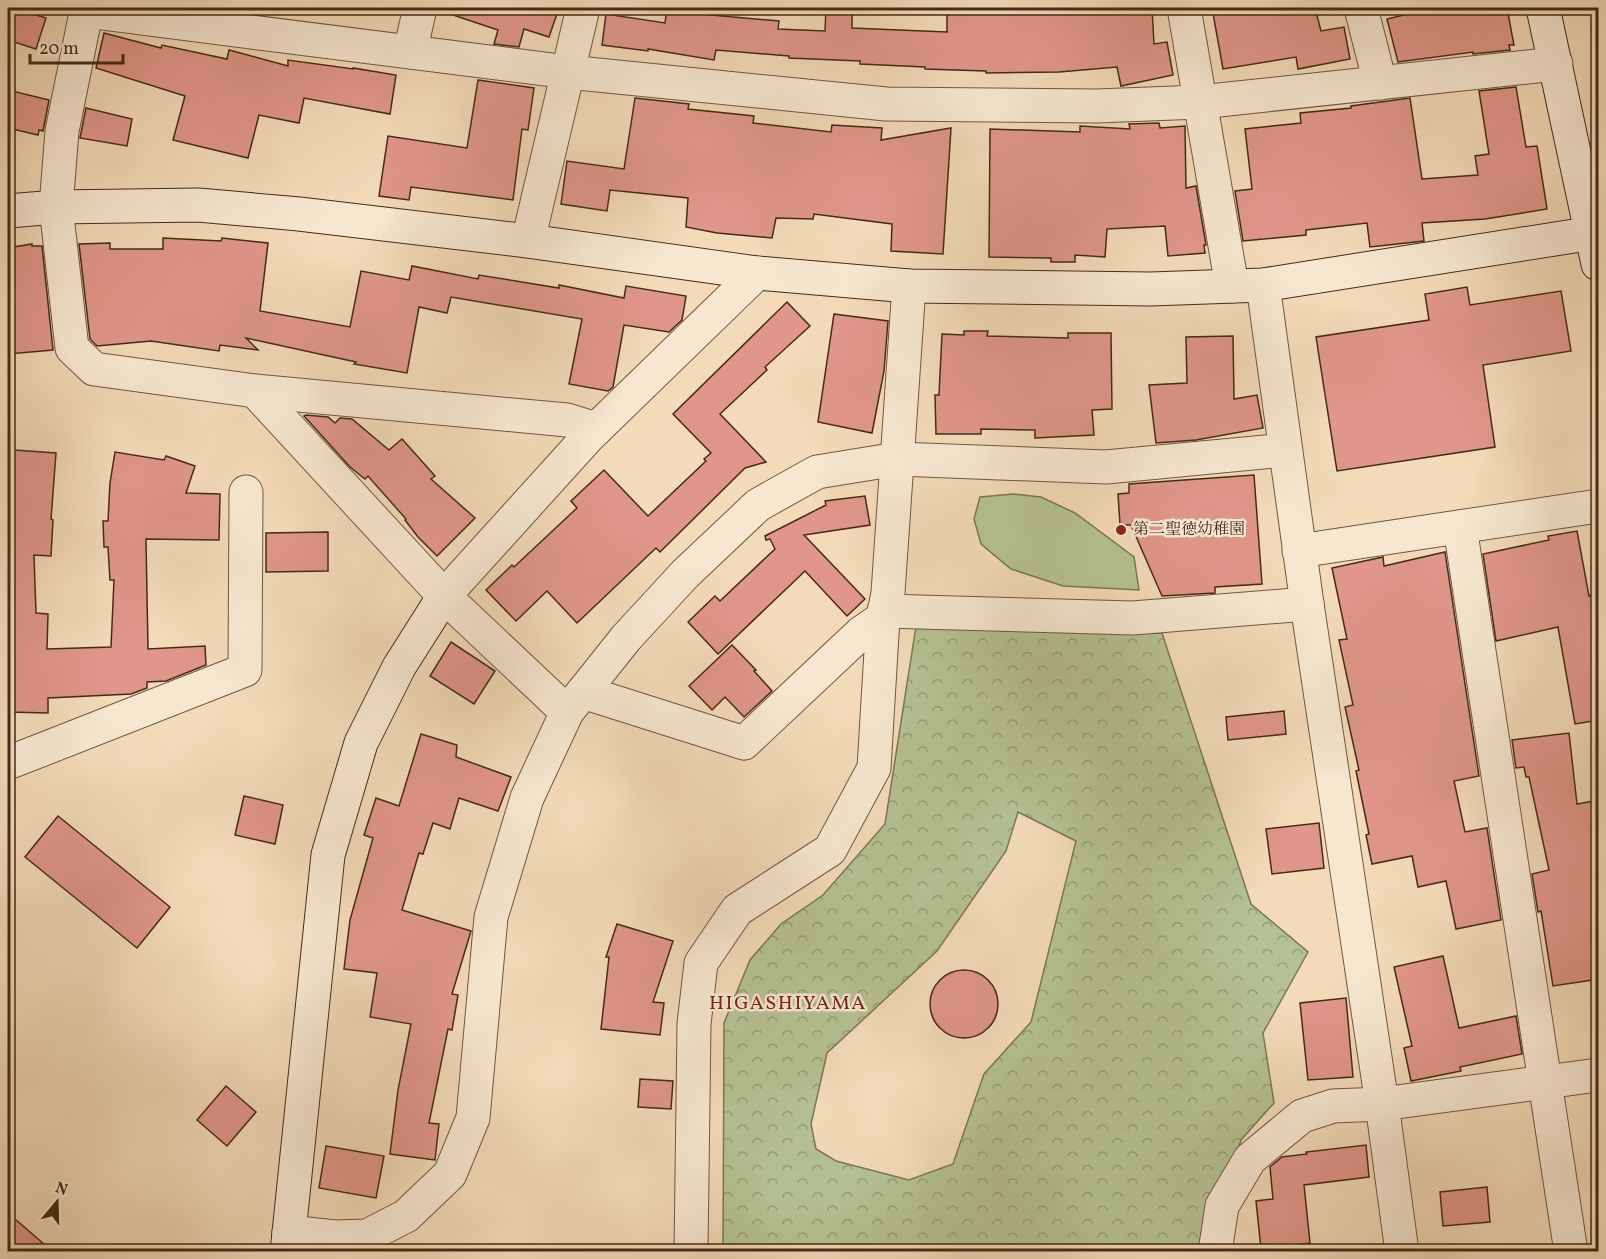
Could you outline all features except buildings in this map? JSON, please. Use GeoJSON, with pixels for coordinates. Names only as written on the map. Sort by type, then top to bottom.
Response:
{"type":"FeatureCollection","features":[{"type":"Feature","properties":{"kind":"street"},"geometry":{"type":"LineString","coordinates":[[410,52],[420,8]]}},
{"type":"Feature","properties":{"kind":"street"},"geometry":{"type":"LineString","coordinates":[[528,241],[583,8]]}},
{"type":"Feature","properties":{"kind":"street"},"geometry":{"type":"LineString","coordinates":[[1184,8],[1200,102],[1247,285],[1285,450],[1402,1251]]}},
{"type":"Feature","properties":{"kind":"street"},"geometry":{"type":"LineString","coordinates":[[1361,8],[1380,83]]}},
{"type":"Feature","properties":{"kind":"street"},"geometry":{"type":"LineString","coordinates":[[8,211],[56,207],[198,205],[299,214],[528,241],[757,273],[909,286],[1151,289],[1247,285],[1596,249],[1543,8]]}},
{"type":"Feature","properties":{"kind":"street"},"geometry":{"type":"LineString","coordinates":[[596,429],[567,420],[255,391],[94,369],[72,348],[56,207],[62,131],[87,9],[253,20],[410,52],[568,72],[886,104],[1097,106],[1200,102],[1556,64]]}},
{"type":"Feature","properties":{"kind":"street"},"geometry":{"type":"LineString","coordinates":[[757,273],[596,429],[444,596],[399,667],[361,743],[328,855],[288,1242],[367,1236],[406,1216],[450,1174],[473,1118],[491,917],[527,798],[575,702],[626,638],[685,574],[758,505],[817,472],[897,459],[1106,467],[1285,450]]}},
{"type":"Feature","properties":{"kind":"street"},"geometry":{"type":"LineString","coordinates":[[691,1251],[694,1024],[701,963],[737,910],[830,850],[874,768],[909,286]]}},
{"type":"Feature","properties":{"kind":"street"},"geometry":{"type":"LineString","coordinates":[[255,391],[444,596],[575,702],[744,743],[861,633],[884,615],[1133,618],[1307,604]]}},
{"type":"Feature","properties":{"kind":"street"},"geometry":{"type":"LineString","coordinates":[[8,764],[245,670],[246,492]]}},
{"type":"Feature","properties":{"kind":"street"},"geometry":{"type":"LineString","coordinates":[[1299,551],[1599,506]]}},
{"type":"Feature","properties":{"kind":"street"},"geometry":{"type":"LineString","coordinates":[[1460,527],[1571,1251]]}},
{"type":"Feature","properties":{"kind":"street"},"geometry":{"type":"LineString","coordinates":[[1215,1251],[1222,1206],[1250,1159],[1302,1116],[1333,1106],[1382,1104],[1599,1075]]}},
{"type":"Feature","properties":{"kind":"green space"},"geometry":{"type":"Polygon","coordinates":[[[1013,494],[1041,497],[1075,513],[1134,557],[1139,590],[1063,586],[1011,569],[981,544],[974,519],[980,497],[1013,494]]]}},
{"type":"Feature","properties":{"kind":"green space"},"geometry":{"type":"Polygon","coordinates":[[[917,620],[1162,633],[1251,904],[1308,952],[1263,1033],[1274,1103],[1241,1140],[1206,1251],[723,1252],[724,1023],[750,960],[781,924],[823,895],[885,824],[917,620]],[[1018,812],[1006,851],[937,951],[827,1053],[811,1124],[816,1149],[836,1161],[909,1180],[953,1164],[984,1074],[1031,1022],[1076,841],[1018,812]]]}},
{"type":"Feature","properties":{"kind":"place","name":"第二聖徳幼稚園"},"geometry":{"type":"Point","coordinates":[1121,530]}},
{"type":"Feature","properties":{"kind":"district","name":"HIGASHIYAMA"},"geometry":{"type":"Point","coordinates":[788,1004]}}]}
